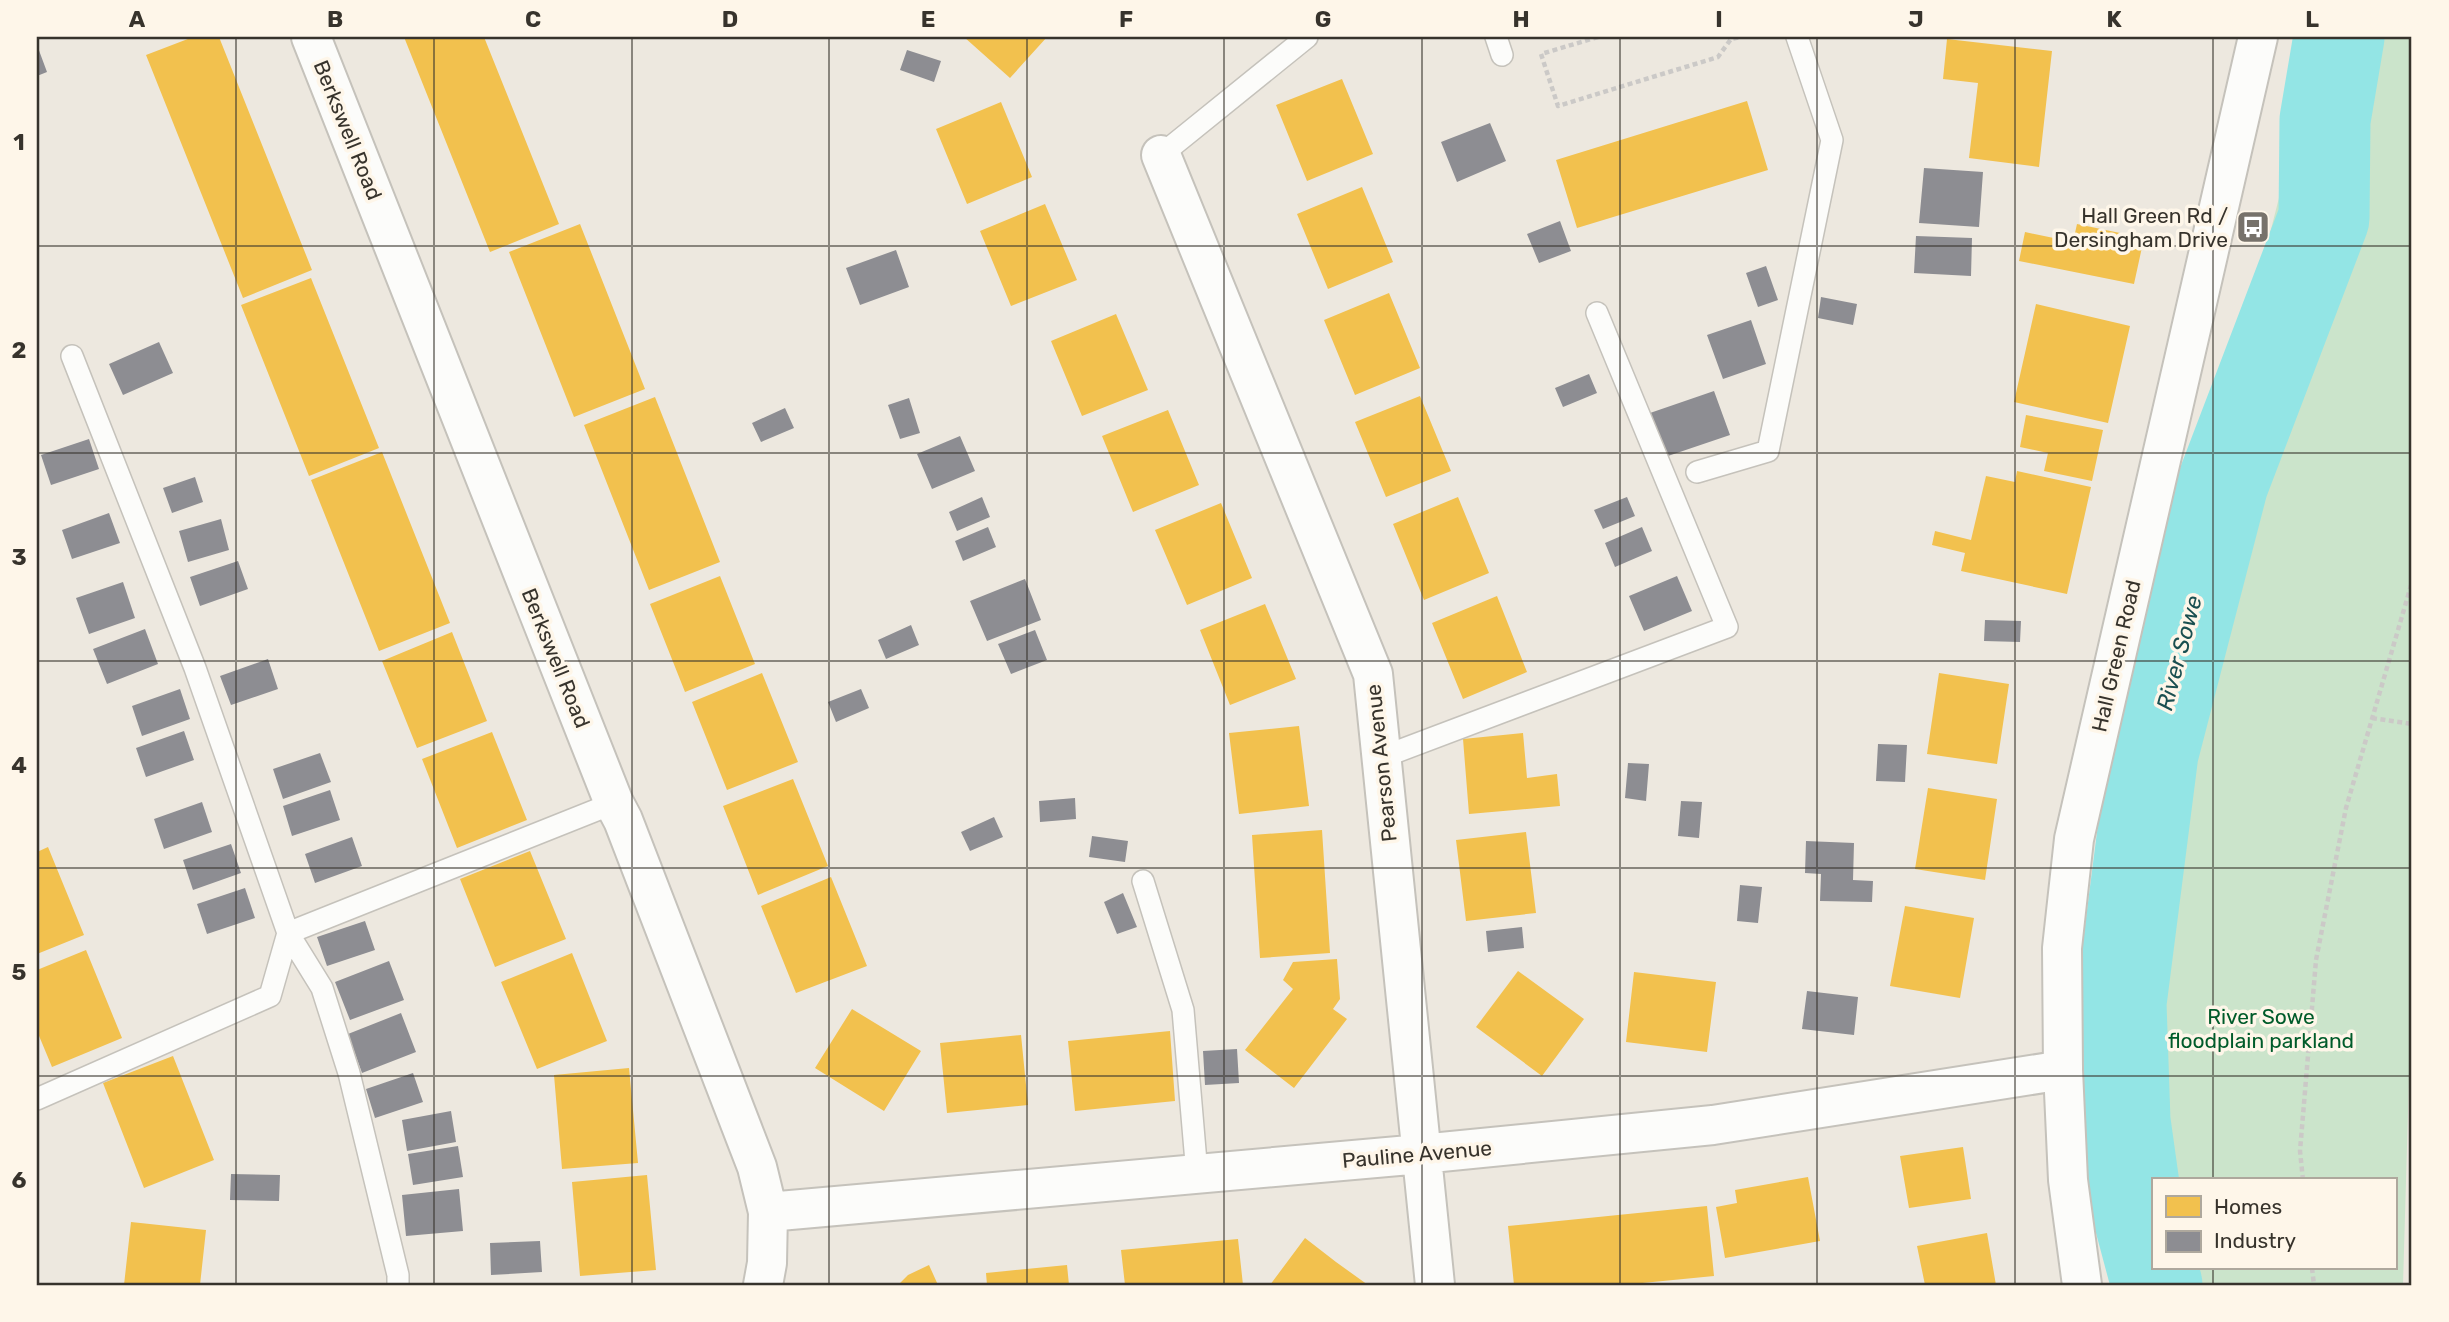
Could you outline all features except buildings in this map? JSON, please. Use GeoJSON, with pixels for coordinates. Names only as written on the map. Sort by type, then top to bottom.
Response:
{"type":"FeatureCollection","features":[{"type":"Feature","properties":{"kind":"street","name":"Berkswell Road"},"geometry":{"type":"LineString","coordinates":[[311,37],[623,820],[757,1167],[768,1212],[767,1263],[763,1285]]}},
{"type":"Feature","properties":{"kind":"street","name":"Hall Green Road"},"geometry":{"type":"LineString","coordinates":[[2082,1285],[2068,1180],[2063,1070],[2062,948],[2074,839],[2258,37]]}},
{"type":"Feature","properties":{"kind":"street","name":"Pearson Avenue"},"geometry":{"type":"LineString","coordinates":[[1161,155],[1373,674],[1435,1285]]}},
{"type":"Feature","properties":{"kind":"street","name":"Pauline Avenue"},"geometry":{"type":"LineString","coordinates":[[768,1212],[1421,1154],[1713,1125],[2063,1070]]}},
{"type":"Feature","properties":{"kind":"lane"},"geometry":{"type":"LineString","coordinates":[[1161,155],[1307,37]]}},
{"type":"Feature","properties":{"kind":"lane"},"geometry":{"type":"LineString","coordinates":[[1697,472],[1768,451],[1832,141],[1797,37]]}},
{"type":"Feature","properties":{"kind":"lane"},"geometry":{"type":"LineString","coordinates":[[1380,758],[1727,627],[1597,313]]}},
{"type":"Feature","properties":{"kind":"lane"},"geometry":{"type":"LineString","coordinates":[[72,356],[195,668],[288,933],[322,988],[352,1086],[398,1275],[398,1285]]}},
{"type":"Feature","properties":{"kind":"lane"},"geometry":{"type":"LineString","coordinates":[[288,933],[614,803]]}},
{"type":"Feature","properties":{"kind":"lane"},"geometry":{"type":"LineString","coordinates":[[1143,881],[1183,1010],[1197,1174]]}},
{"type":"Feature","properties":{"kind":"lane"},"geometry":{"type":"LineString","coordinates":[[37,1099],[270,996],[288,933]]}},
{"type":"Feature","properties":{"kind":"path"},"geometry":{"type":"LineString","coordinates":[[1598,37],[1541,54],[1558,106],[1718,57],[1731,39],[1741,37]]}},
{"type":"Feature","properties":{"kind":"path"},"geometry":{"type":"LineString","coordinates":[[2303,1178],[2300,1151],[2316,960],[2346,808],[2412,582]]}},
{"type":"Feature","properties":{"kind":"path"},"geometry":{"type":"LineString","coordinates":[[2372,718],[2412,724]]}},
{"type":"Feature","properties":{"kind":"green space","name":"River Sowe floodplain parkland"},"geometry":{"type":"Polygon","coordinates":[[[2316,37],[2412,37],[2412,1043],[2403,1285],[2148,1285],[2126,1196],[2107,1051],[2117,925],[2131,812],[2213,457],[2295,135],[2316,37]]]}},
{"type":"Feature","properties":{"kind":"waterway","name":"River Sowe"},"geometry":{"type":"LineString","coordinates":[[2152,1266],[2138,1214],[2125,1121],[2121,1003],[2153,753],[2223,483],[2324,218],[2325,120],[2339,37]]}},
{"type":"Feature","properties":{"kind":"waterway","name":"River Sowe"},"geometry":{"type":"LineString","coordinates":[[2153,1270],[2157,1285]]}},
{"type":"Feature","properties":{"kind":"place","name":"Hall Green Rd / Dersingham Drive"},"geometry":{"type":"Point","coordinates":[2253,227]}}]}
